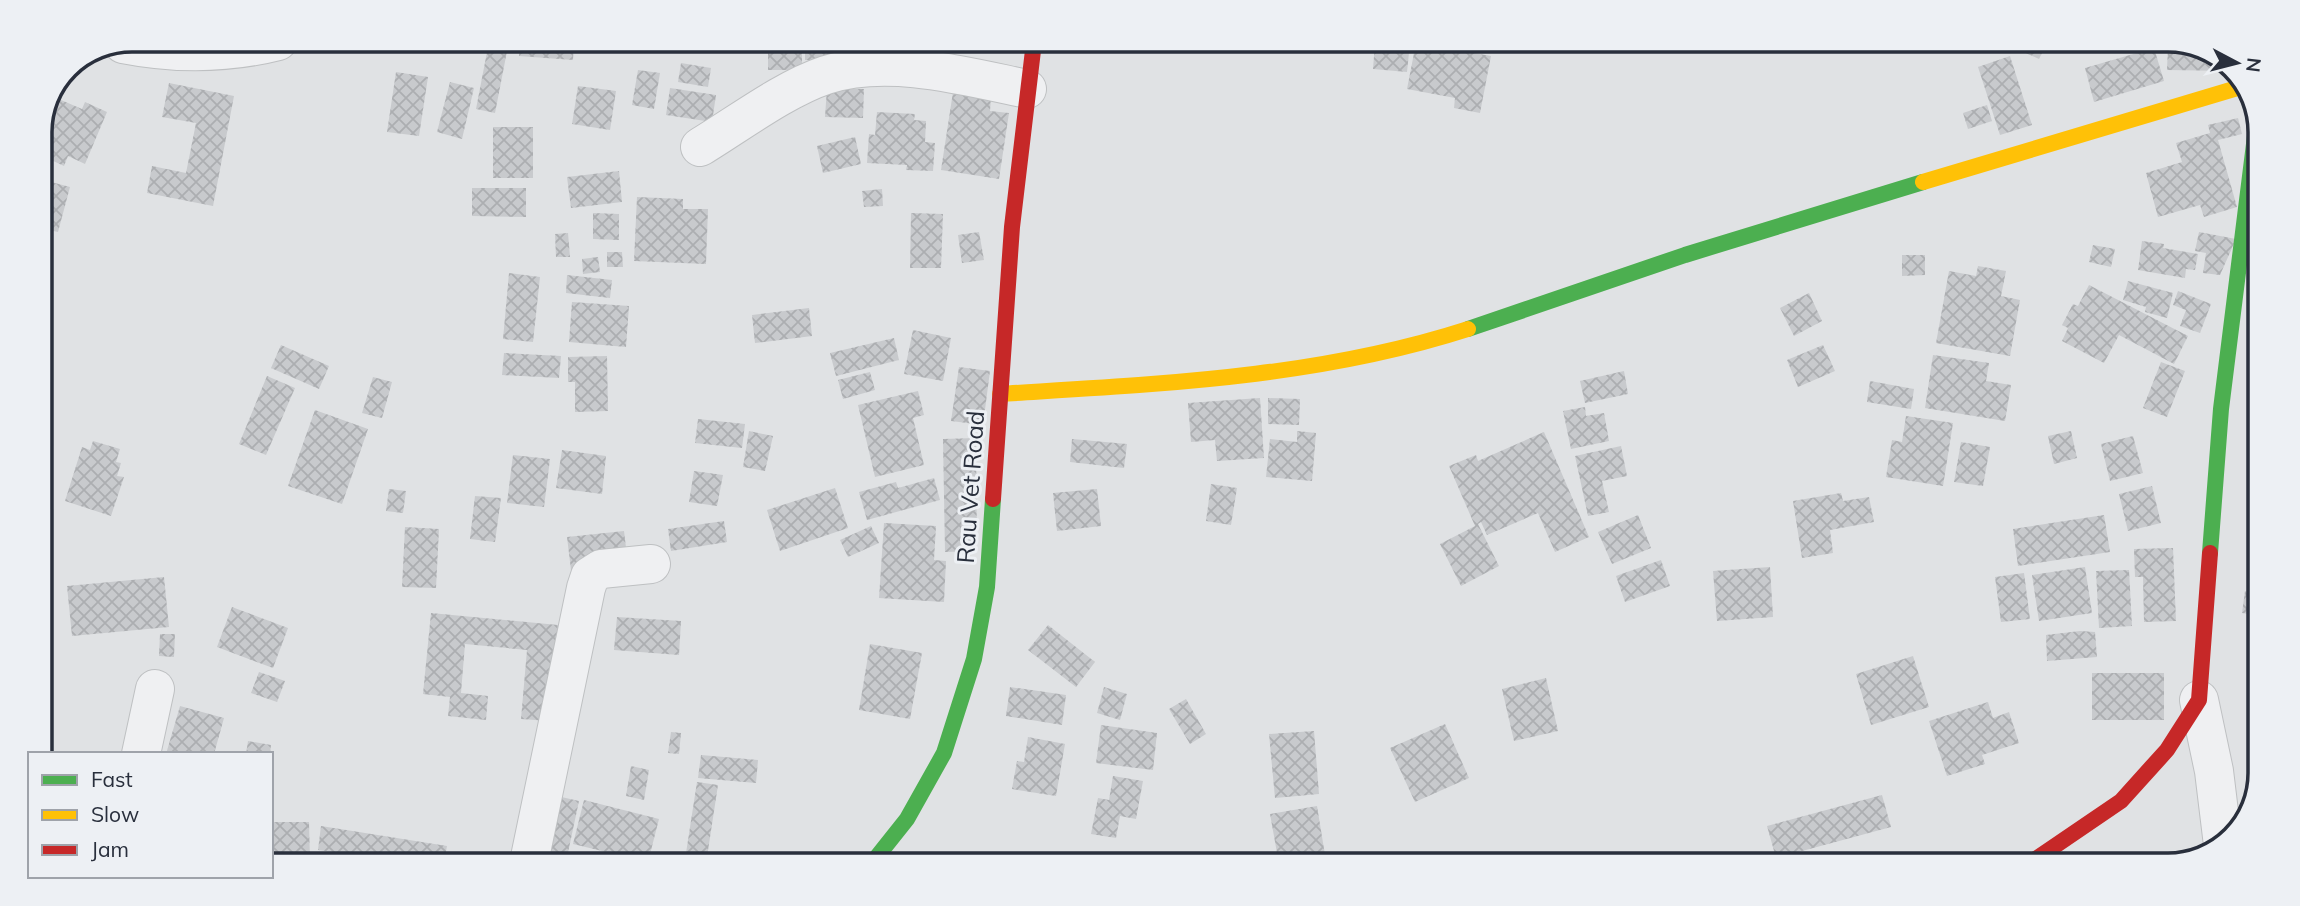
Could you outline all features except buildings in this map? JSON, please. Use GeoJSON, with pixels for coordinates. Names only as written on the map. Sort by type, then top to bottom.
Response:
{"type":"FeatureCollection","features":[{"type":"Feature","properties":{"kind":"street","name":"Rau Vet Road"},"geometry":{"type":"LineString","coordinates":[[880,853],[907,819],[944,753],[974,659],[987,587],[1012,227],[1033,52]]}},
{"type":"Feature","properties":{"kind":"street"},"geometry":{"type":"LineString","coordinates":[[700,147],[791,91],[824,75],[853,68],[911,68],[1027,89]]}},
{"type":"Feature","properties":{"kind":"street"},"geometry":{"type":"LineString","coordinates":[[1000,394],[1199,381],[1280,372],[1371,356],[1454,335],[1728,242],[2204,98]]}},
{"type":"Feature","properties":{"kind":"street"},"geometry":{"type":"LineString","coordinates":[[2221,832],[2214,771],[2199,700],[2221,409],[2247,199]]}},
{"type":"Feature","properties":{"kind":"street"},"geometry":{"type":"LineString","coordinates":[[531,853],[590,576],[601,569],[651,564]]}},
{"type":"Feature","properties":{"kind":"street"},"geometry":{"type":"LineString","coordinates":[[141,752],[156,689]]}},
{"type":"Feature","properties":{"kind":"street"},"geometry":{"type":"LineString","coordinates":[[2045,853],[2121,802],[2167,750],[2199,700]]}},
{"type":"Feature","properties":{"kind":"traffic: fast"},"geometry":{"type":"LineString","coordinates":[[1468,329],[1685,255],[1923,182]]}},
{"type":"Feature","properties":{"kind":"traffic: fast"},"geometry":{"type":"LineString","coordinates":[[2210,553],[2221,409],[2247,199]]}},
{"type":"Feature","properties":{"kind":"traffic: fast"},"geometry":{"type":"LineString","coordinates":[[880,853],[907,819],[944,753],[974,659],[987,587],[993,499]]}},
{"type":"Feature","properties":{"kind":"traffic: slow"},"geometry":{"type":"LineString","coordinates":[[1923,182],[2204,98]]}},
{"type":"Feature","properties":{"kind":"traffic: slow"},"geometry":{"type":"LineString","coordinates":[[1000,394],[1177,382],[1295,368],[1411,345],[1468,329]]}},
{"type":"Feature","properties":{"kind":"traffic: jam"},"geometry":{"type":"LineString","coordinates":[[993,499],[1012,227],[1033,52]]}},
{"type":"Feature","properties":{"kind":"traffic: jam"},"geometry":{"type":"LineString","coordinates":[[2045,853],[2121,801],[2167,750],[2199,700],[2210,553]]}}]}
